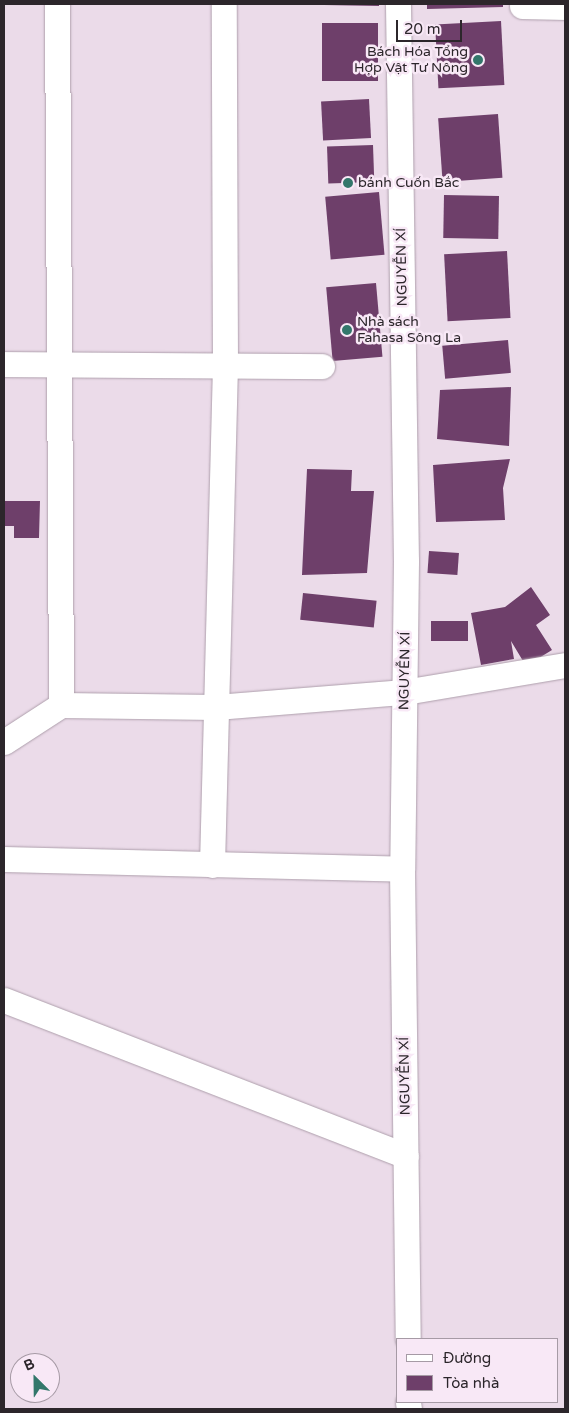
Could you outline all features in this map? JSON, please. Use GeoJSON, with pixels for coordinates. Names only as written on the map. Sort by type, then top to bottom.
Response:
{"type":"FeatureCollection","features":[{"type":"Feature","properties":{"kind":"street"},"geometry":{"type":"LineString","coordinates":[[56,4],[62,705]]}},
{"type":"Feature","properties":{"kind":"street"},"geometry":{"type":"LineString","coordinates":[[212,865],[225,365],[224,4]]}},
{"type":"Feature","properties":{"kind":"street","name":"NGUYỄN XÍ"},"geometry":{"type":"LineString","coordinates":[[398,4],[404,692],[402,869],[408,1338]]}},
{"type":"Feature","properties":{"kind":"street"},"geometry":{"type":"LineString","coordinates":[[522,6],[565,7]]}},
{"type":"Feature","properties":{"kind":"street"},"geometry":{"type":"LineString","coordinates":[[4,364],[322,366]]}},
{"type":"Feature","properties":{"kind":"street"},"geometry":{"type":"LineString","coordinates":[[4,742],[62,705],[216,706],[404,692],[565,664]]}},
{"type":"Feature","properties":{"kind":"street"},"geometry":{"type":"LineString","coordinates":[[4,859],[402,869]]}},
{"type":"Feature","properties":{"kind":"street"},"geometry":{"type":"LineString","coordinates":[[4,1000],[406,1156]]}},
{"type":"Feature","properties":{"kind":"building"},"geometry":{"type":"Polygon","coordinates":[[[379,4],[379,6],[324,5],[379,4]]]}},
{"type":"Feature","properties":{"kind":"building"},"geometry":{"type":"Polygon","coordinates":[[[427,4],[503,4],[503,7],[427,9],[427,4]]]}},
{"type":"Feature","properties":{"kind":"building"},"geometry":{"type":"Polygon","coordinates":[[[501,21],[504,85],[438,88],[435,24],[501,21]]]}},
{"type":"Feature","properties":{"kind":"building"},"geometry":{"type":"Polygon","coordinates":[[[322,23],[378,23],[378,81],[322,81],[322,23]]]}},
{"type":"Feature","properties":{"kind":"building"},"geometry":{"type":"Polygon","coordinates":[[[369,99],[371,138],[323,140],[321,102],[369,99]]]}},
{"type":"Feature","properties":{"kind":"building"},"geometry":{"type":"Polygon","coordinates":[[[498,114],[502,178],[443,182],[438,118],[498,114]]]}},
{"type":"Feature","properties":{"kind":"building"},"geometry":{"type":"Polygon","coordinates":[[[373,145],[374,182],[328,184],[327,147],[373,145]]]}},
{"type":"Feature","properties":{"kind":"building"},"geometry":{"type":"Polygon","coordinates":[[[379,192],[384,255],[331,259],[325,197],[379,192]]]}},
{"type":"Feature","properties":{"kind":"building"},"geometry":{"type":"Polygon","coordinates":[[[444,195],[499,196],[498,239],[443,238],[444,195]]]}},
{"type":"Feature","properties":{"kind":"building"},"geometry":{"type":"Polygon","coordinates":[[[507,251],[511,318],[448,321],[444,254],[507,251]]]}},
{"type":"Feature","properties":{"kind":"building"},"geometry":{"type":"Polygon","coordinates":[[[376,283],[382,357],[333,361],[326,287],[376,283]]]}},
{"type":"Feature","properties":{"kind":"building"},"geometry":{"type":"Polygon","coordinates":[[[508,340],[511,373],[445,379],[442,346],[508,340]]]}},
{"type":"Feature","properties":{"kind":"building"},"geometry":{"type":"Polygon","coordinates":[[[511,387],[509,446],[437,439],[440,390],[511,387]]]}},
{"type":"Feature","properties":{"kind":"building"},"geometry":{"type":"Polygon","coordinates":[[[510,459],[503,488],[505,520],[436,522],[433,465],[510,459]]]}},
{"type":"Feature","properties":{"kind":"building"},"geometry":{"type":"Polygon","coordinates":[[[307,469],[352,470],[351,491],[374,491],[367,573],[302,575],[307,469]]]}},
{"type":"Feature","properties":{"kind":"building"},"geometry":{"type":"Polygon","coordinates":[[[4,501],[40,501],[39,538],[14,538],[14,526],[4,526],[4,501]]]}},
{"type":"Feature","properties":{"kind":"building"},"geometry":{"type":"Polygon","coordinates":[[[429,551],[459,553],[457,575],[427,573],[429,551]]]}},
{"type":"Feature","properties":{"kind":"building"},"geometry":{"type":"Polygon","coordinates":[[[531,587],[550,615],[536,625],[552,650],[526,666],[511,641],[514,659],[481,665],[471,613],[505,607],[531,587]]]}},
{"type":"Feature","properties":{"kind":"building"},"geometry":{"type":"Polygon","coordinates":[[[303,593],[377,601],[374,628],[300,620],[303,593]]]}},
{"type":"Feature","properties":{"kind":"building"},"geometry":{"type":"Polygon","coordinates":[[[431,621],[468,621],[468,641],[431,641],[431,621]]]}},
{"type":"Feature","properties":{"kind":"place","name":"Bách Hóa Tổng Hợp Vật Tư Nông"},"geometry":{"type":"Point","coordinates":[478,60]}},
{"type":"Feature","properties":{"kind":"place","name":"bánh Cuốn Bắc"},"geometry":{"type":"Point","coordinates":[348,183]}},
{"type":"Feature","properties":{"kind":"place","name":"Nhà sách Fahasa Sông La"},"geometry":{"type":"Point","coordinates":[347,330]}}]}
